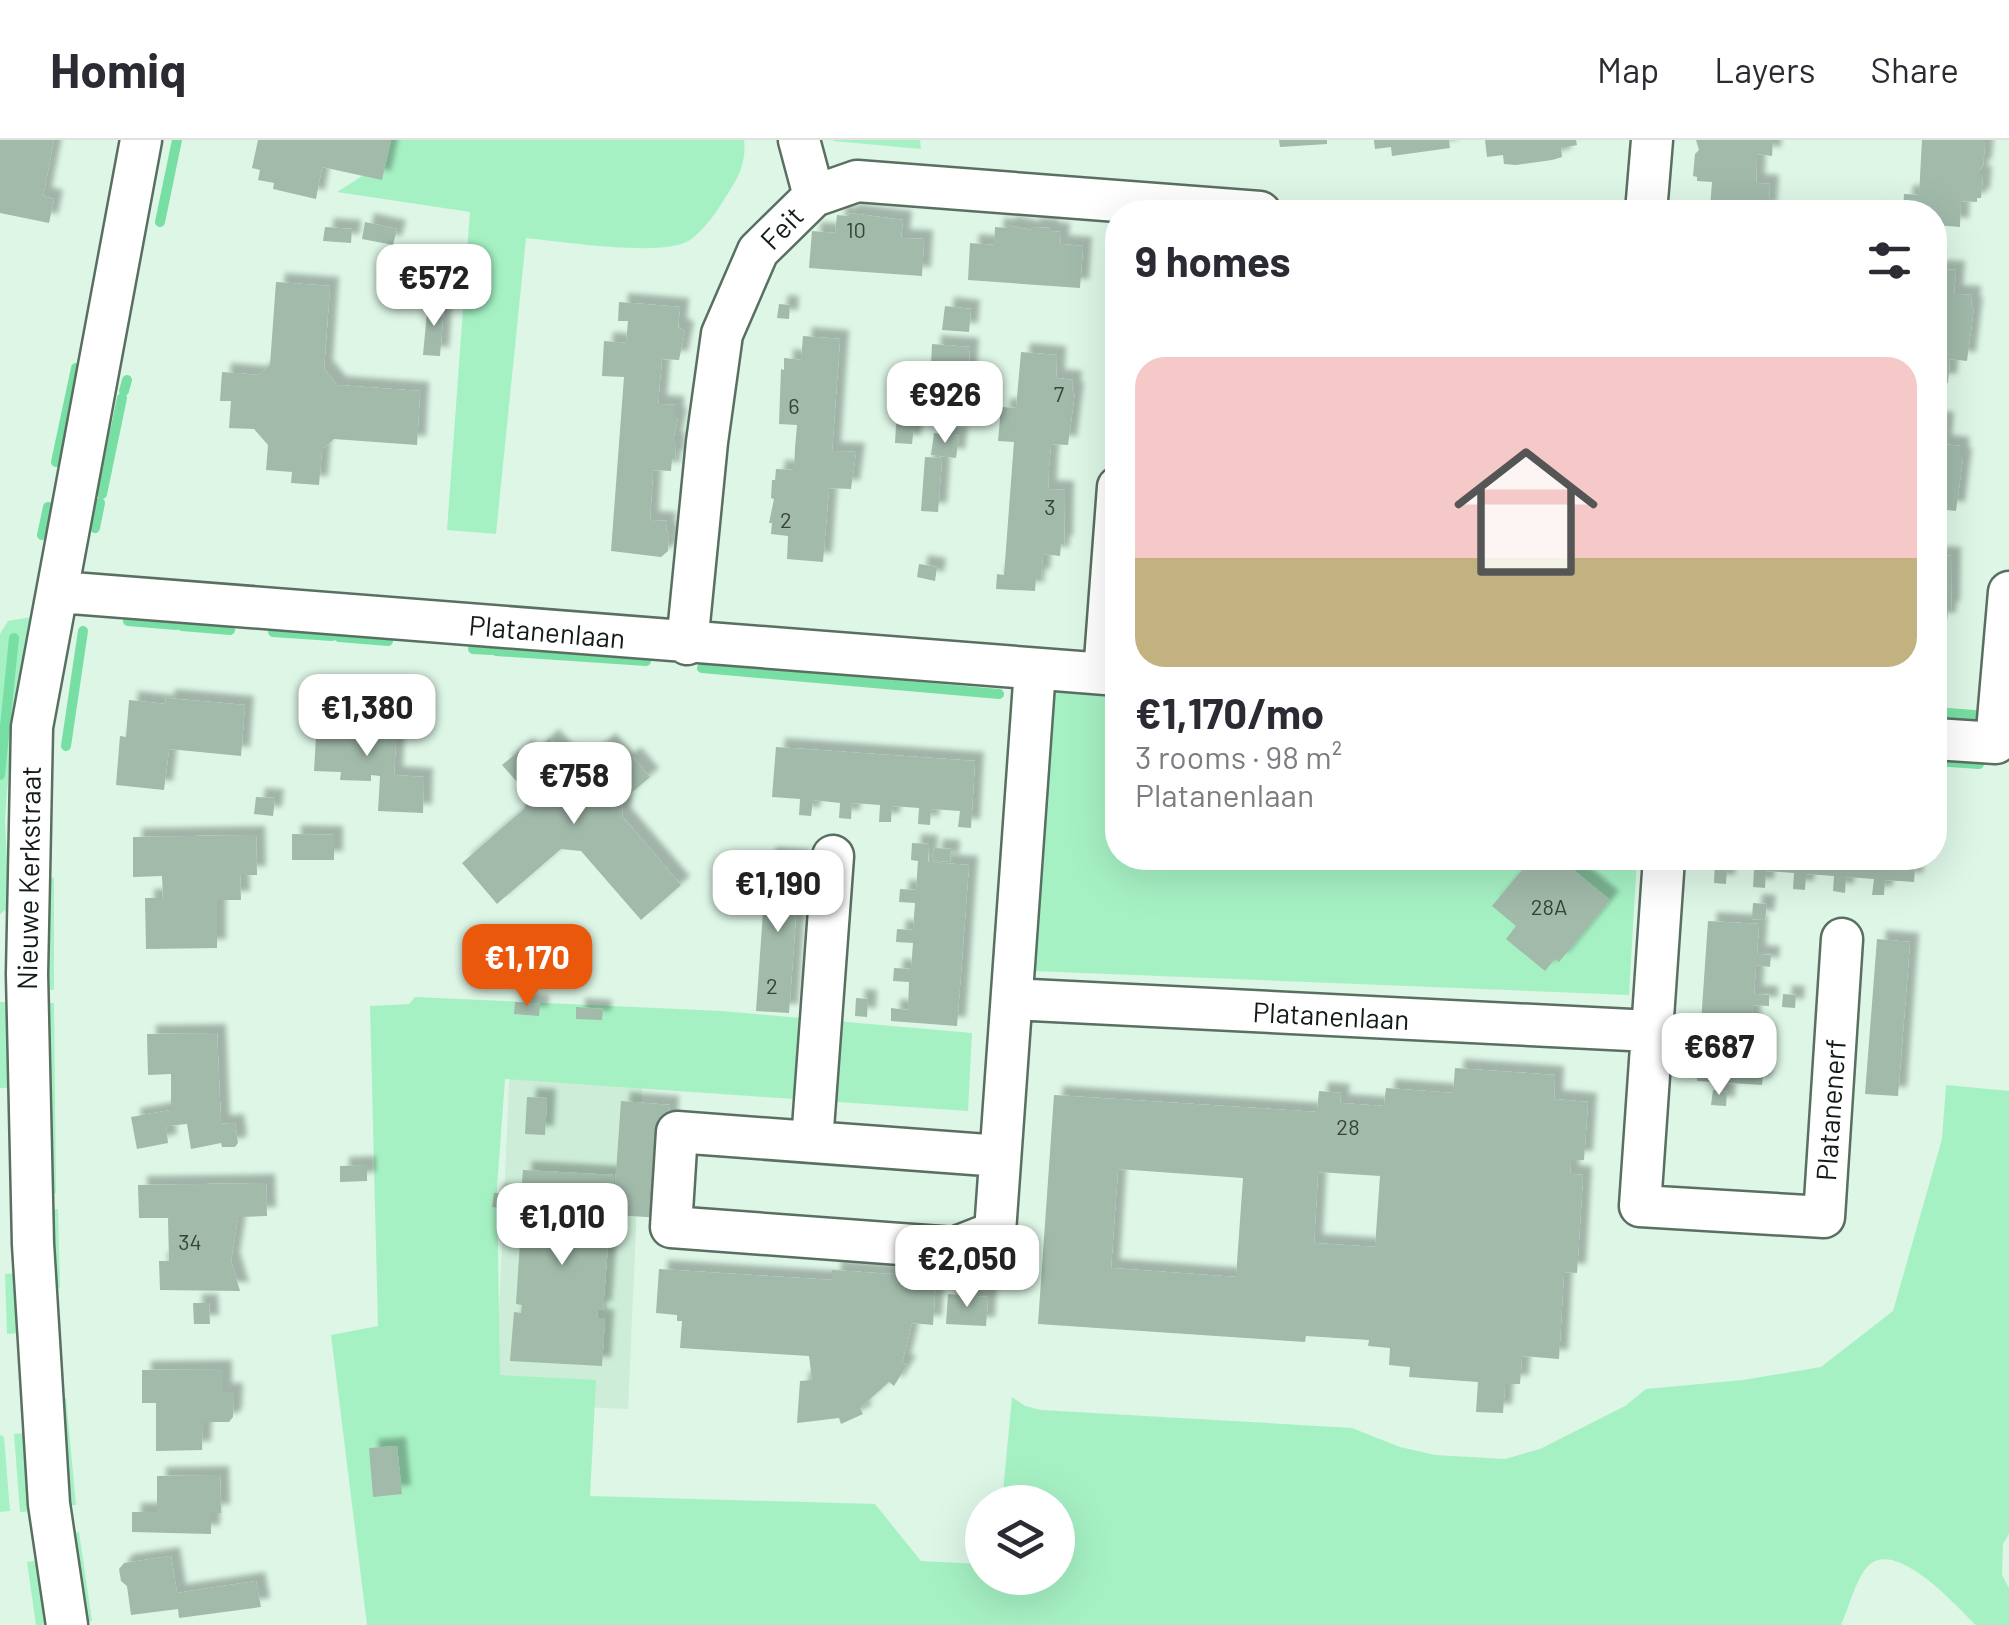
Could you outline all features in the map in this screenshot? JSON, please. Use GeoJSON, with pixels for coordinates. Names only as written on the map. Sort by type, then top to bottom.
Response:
{"type":"FeatureCollection","features":[{"type":"Feature","properties":{"kind":"street","name":"Nieuwe Kerkstraat"},"geometry":{"type":"LineString","coordinates":[[66,1625],[47,1484],[13,970],[32,727],[141,140]]}},
{"type":"Feature","properties":{"kind":"street"},"geometry":{"type":"LineString","coordinates":[[798,140],[814,196]]}},
{"type":"Feature","properties":{"kind":"street"},"geometry":{"type":"LineString","coordinates":[[1647,200],[1652,140]]}},
{"type":"Feature","properties":{"kind":"street","name":"Feit"},"geometry":{"type":"LineString","coordinates":[[687,644],[722,334],[758,251],[814,196],[857,182],[1105,206]]}},
{"type":"Feature","properties":{"kind":"street","name":"Platanenlaan"},"geometry":{"type":"LineString","coordinates":[[59,592],[1105,674]]}},
{"type":"Feature","properties":{"kind":"street"},"geometry":{"type":"LineString","coordinates":[[1947,740],[1996,743],[2009,592]]}},
{"type":"Feature","properties":{"kind":"street"},"geometry":{"type":"LineString","coordinates":[[1000,1156],[677,1132],[670,1227],[954,1248],[995,1232],[1035,668]]}},
{"type":"Feature","properties":{"kind":"street"},"geometry":{"type":"LineString","coordinates":[[812,1142],[832,856]]}},
{"type":"Feature","properties":{"kind":"street"},"geometry":{"type":"LineString","coordinates":[[1651,1032],[1663,870]]}},
{"type":"Feature","properties":{"kind":"street","name":"Platanenerf"},"geometry":{"type":"LineString","coordinates":[[1651,1032],[1640,1206],[1824,1217],[1842,939]]}},
{"type":"Feature","properties":{"kind":"street","name":"Platanenlaan"},"geometry":{"type":"LineString","coordinates":[[1012,1000],[1651,1032]]}},
{"type":"Feature","properties":{"kind":"shaded area"},"geometry":{"type":"Polygon","coordinates":[[[510,1063],[643,1069],[628,1409],[495,1403],[510,1063]]]}},
{"type":"Feature","properties":{"kind":"green space"},"geometry":{"type":"Polygon","coordinates":[[[382,140],[744,140],[742,164],[733,185],[709,221],[690,240],[658,248],[635,248],[526,238],[496,534],[447,530],[470,212],[337,192],[373,169],[382,140]]]}},
{"type":"Feature","properties":{"kind":"green space"},"geometry":{"type":"Polygon","coordinates":[[[920,140],[921,149],[834,141],[920,140]]]}},
{"type":"Feature","properties":{"kind":"green space"},"geometry":{"type":"Polygon","coordinates":[[[32,617],[11,740],[5,819],[9,907],[0,914],[0,634],[8,621],[32,617]]]}},
{"type":"Feature","properties":{"kind":"green space"},"geometry":{"type":"Polygon","coordinates":[[[1051,691],[1105,694],[1105,870],[1636,870],[1629,995],[1033,971],[1051,691]]]}},
{"type":"Feature","properties":{"kind":"green space"},"geometry":{"type":"Polygon","coordinates":[[[54,877],[54,990],[42,989],[43,883],[54,877]]]}},
{"type":"Feature","properties":{"kind":"green space"},"geometry":{"type":"Polygon","coordinates":[[[415,997],[722,1011],[972,1033],[968,1111],[505,1079],[497,1188],[500,1375],[596,1380],[590,1496],[875,1504],[921,1561],[965,1563],[965,1595],[1075,1595],[1075,1485],[1004,1485],[1012,1397],[1041,1410],[1352,1428],[1400,1447],[1435,1455],[1505,1459],[1540,1449],[1625,1406],[1646,1389],[1743,1380],[1821,1367],[1893,1311],[1942,1139],[1946,1085],[2009,1091],[2009,1534],[2003,1544],[2002,1575],[2009,1588],[2009,1625],[1976,1625],[1909,1567],[1893,1560],[1879,1560],[1863,1573],[1841,1625],[367,1625],[331,1335],[378,1326],[370,1006],[409,1004],[415,997]]]}},
{"type":"Feature","properties":{"kind":"green space"},"geometry":{"type":"Polygon","coordinates":[[[0,1002],[12,1002],[13,1088],[0,1088],[0,1002]]]}},
{"type":"Feature","properties":{"kind":"green space"},"geometry":{"type":"Polygon","coordinates":[[[42,1003],[54,1003],[56,1193],[44,1193],[42,1003]]]}},
{"type":"Feature","properties":{"kind":"green space"},"geometry":{"type":"Polygon","coordinates":[[[58,1209],[60,1288],[48,1289],[45,1210],[58,1209]]]}},
{"type":"Feature","properties":{"kind":"green space"},"geometry":{"type":"Polygon","coordinates":[[[19,1273],[22,1333],[7,1334],[5,1274],[19,1273]]]}},
{"type":"Feature","properties":{"kind":"green space"},"geometry":{"type":"Polygon","coordinates":[[[66,1398],[76,1505],[63,1506],[54,1399],[66,1398]]]}},
{"type":"Feature","properties":{"kind":"green space"},"geometry":{"type":"Polygon","coordinates":[[[27,1433],[34,1511],[20,1512],[14,1434],[27,1433]]]}},
{"type":"Feature","properties":{"kind":"green space"},"geometry":{"type":"Polygon","coordinates":[[[0,1435],[4,1437],[10,1511],[0,1512],[0,1435]]]}},
{"type":"Feature","properties":{"kind":"green space"},"geometry":{"type":"Polygon","coordinates":[[[79,1532],[92,1621],[80,1623],[67,1534],[79,1532]]]}},
{"type":"Feature","properties":{"kind":"green space"},"geometry":{"type":"Polygon","coordinates":[[[40,1560],[49,1625],[36,1625],[27,1562],[40,1560]]]}},
{"type":"Feature","properties":{"kind":"building"},"geometry":{"type":"Polygon","coordinates":[[[0,140],[54,140],[43,196],[54,199],[49,223],[0,213],[0,140]]]}},
{"type":"Feature","properties":{"kind":"building"},"geometry":{"type":"Polygon","coordinates":[[[258,140],[391,140],[382,180],[322,167],[316,199],[273,189],[274,183],[258,180],[260,170],[252,168],[258,140]]]}},
{"type":"Feature","properties":{"kind":"building"},"geometry":{"type":"Polygon","coordinates":[[[1279,140],[1327,140],[1327,144],[1280,147],[1279,140]]]}},
{"type":"Feature","properties":{"kind":"building"},"geometry":{"type":"Polygon","coordinates":[[[1374,140],[1449,140],[1450,148],[1392,156],[1391,147],[1375,149],[1374,140]]]}},
{"type":"Feature","properties":{"kind":"building"},"geometry":{"type":"Polygon","coordinates":[[[1485,140],[1576,140],[1577,145],[1561,148],[1562,157],[1516,165],[1504,164],[1503,155],[1487,157],[1485,140]]]}},
{"type":"Feature","properties":{"kind":"building"},"geometry":{"type":"Polygon","coordinates":[[[1696,140],[1773,140],[1772,156],[1757,154],[1756,183],[1770,184],[1769,200],[1711,200],[1712,182],[1697,181],[1693,176],[1699,150],[1696,140]]]}},
{"type":"Feature","properties":{"kind":"building"},"geometry":{"type":"Polygon","coordinates":[[[1922,140],[1981,140],[1985,144],[1979,171],[1983,175],[1981,198],[1977,202],[1961,201],[1960,227],[1947,226],[1947,200],[1904,200],[1904,194],[1919,195],[1922,140]]]}},
{"type":"Feature","properties":{"kind":"building"},"geometry":{"type":"Polygon","coordinates":[[[837,215],[903,220],[901,238],[924,239],[922,276],[809,268],[812,231],[835,233],[837,215]]]}},
{"type":"Feature","properties":{"kind":"building"},"geometry":{"type":"Polygon","coordinates":[[[365,222],[397,229],[393,245],[362,239],[365,222]]]}},
{"type":"Feature","properties":{"kind":"building"},"geometry":{"type":"Polygon","coordinates":[[[325,227],[352,229],[351,243],[323,241],[325,227]]]}},
{"type":"Feature","properties":{"kind":"building"},"geometry":{"type":"Polygon","coordinates":[[[995,227],[1031,230],[1050,228],[1049,231],[1061,232],[1060,244],[1083,246],[1080,288],[968,280],[970,243],[994,245],[995,227]]]}},
{"type":"Feature","properties":{"kind":"building"},"geometry":{"type":"Polygon","coordinates":[[[1947,270],[1956,270],[1954,294],[1972,295],[1974,306],[1967,361],[1950,359],[1948,383],[1947,270]]]}},
{"type":"Feature","properties":{"kind":"building"},"geometry":{"type":"Polygon","coordinates":[[[276,282],[330,286],[324,369],[337,385],[420,391],[417,445],[334,439],[322,449],[319,485],[291,483],[292,472],[266,470],[268,445],[254,429],[229,428],[231,401],[220,401],[222,372],[258,375],[270,365],[276,282]]]}},
{"type":"Feature","properties":{"kind":"building"},"geometry":{"type":"Polygon","coordinates":[[[428,302],[444,304],[440,356],[423,355],[428,302]]]}},
{"type":"Feature","properties":{"kind":"building"},"geometry":{"type":"Polygon","coordinates":[[[619,302],[680,307],[678,327],[685,331],[679,360],[662,359],[658,404],[675,405],[678,417],[671,471],[653,470],[650,520],[667,521],[669,533],[668,551],[661,557],[611,551],[624,377],[602,376],[604,341],[626,343],[628,321],[618,321],[619,302]]]}},
{"type":"Feature","properties":{"kind":"building"},"geometry":{"type":"Polygon","coordinates":[[[779,304],[790,305],[789,319],[777,318],[779,304]]]}},
{"type":"Feature","properties":{"kind":"building"},"geometry":{"type":"Polygon","coordinates":[[[945,306],[971,309],[969,332],[942,330],[945,306]]]}},
{"type":"Feature","properties":{"kind":"building"},"geometry":{"type":"Polygon","coordinates":[[[803,336],[840,339],[832,451],[856,452],[851,489],[829,488],[823,562],[787,559],[788,536],[771,534],[769,523],[776,469],[794,470],[797,425],[779,424],[781,369],[784,370],[784,358],[801,360],[803,336]]]}},
{"type":"Feature","properties":{"kind":"building"},"geometry":{"type":"Polygon","coordinates":[[[932,344],[970,347],[967,392],[930,389],[932,344]]]}},
{"type":"Feature","properties":{"kind":"building"},"geometry":{"type":"Polygon","coordinates":[[[1021,352],[1057,355],[1056,378],[1073,380],[1075,391],[1068,445],[1051,444],[1049,466],[1048,489],[1065,490],[1064,545],[1061,544],[1060,556],[1043,554],[1041,578],[1036,578],[1035,591],[996,589],[997,574],[1004,575],[1014,442],[998,441],[1001,407],[1016,408],[1021,352]]]}},
{"type":"Feature","properties":{"kind":"building"},"geometry":{"type":"Polygon","coordinates":[[[896,424],[914,426],[912,444],[895,443],[896,424]]]}},
{"type":"Feature","properties":{"kind":"building"},"geometry":{"type":"Polygon","coordinates":[[[934,433],[959,436],[956,458],[931,455],[934,433]]]}},
{"type":"Feature","properties":{"kind":"building"},"geometry":{"type":"Polygon","coordinates":[[[1947,444],[1960,446],[1963,457],[1956,511],[1947,510],[1947,444]]]}},
{"type":"Feature","properties":{"kind":"building"},"geometry":{"type":"Polygon","coordinates":[[[925,457],[942,458],[938,512],[921,511],[925,457]]]}},
{"type":"Feature","properties":{"kind":"building"},"geometry":{"type":"Polygon","coordinates":[[[1947,556],[1952,556],[1951,611],[1948,610],[1947,622],[1947,556]]]}},
{"type":"Feature","properties":{"kind":"building"},"geometry":{"type":"Polygon","coordinates":[[[919,564],[937,567],[935,581],[917,577],[919,564]]]}},
{"type":"Feature","properties":{"kind":"building"},"geometry":{"type":"Polygon","coordinates":[[[166,698],[245,705],[241,756],[169,749],[164,790],[116,785],[120,736],[126,737],[129,700],[165,704],[166,698]]]}},
{"type":"Feature","properties":{"kind":"building"},"geometry":{"type":"Polygon","coordinates":[[[345,712],[372,714],[372,721],[397,722],[394,775],[424,777],[423,813],[378,811],[380,776],[371,775],[371,781],[340,780],[341,772],[314,771],[317,718],[345,719],[345,712]]]}},
{"type":"Feature","properties":{"kind":"building"},"geometry":{"type":"Polygon","coordinates":[[[550,738],[568,758],[587,759],[607,742],[624,762],[632,756],[650,777],[623,800],[622,816],[681,885],[641,920],[581,851],[561,849],[497,904],[462,863],[525,808],[527,793],[502,765],[524,747],[531,755],[550,738]]]}},
{"type":"Feature","properties":{"kind":"building"},"geometry":{"type":"Polygon","coordinates":[[[776,747],[975,761],[971,828],[958,827],[960,811],[931,809],[930,825],[918,824],[919,808],[892,806],[891,822],[879,822],[880,805],[852,803],[851,819],[839,818],[840,803],[813,800],[811,816],[799,815],[800,799],[772,797],[776,747]]]}},
{"type":"Feature","properties":{"kind":"building"},"geometry":{"type":"Polygon","coordinates":[[[256,797],[275,798],[273,816],[254,814],[256,797]]]}},
{"type":"Feature","properties":{"kind":"building"},"geometry":{"type":"Polygon","coordinates":[[[292,834],[334,835],[334,860],[292,860],[292,834]]]}},
{"type":"Feature","properties":{"kind":"building"},"geometry":{"type":"Polygon","coordinates":[[[256,835],[257,875],[240,875],[241,900],[217,900],[217,948],[146,949],[145,898],[163,898],[162,876],[133,877],[133,837],[256,835]]]}},
{"type":"Feature","properties":{"kind":"building"},"geometry":{"type":"Polygon","coordinates":[[[912,843],[929,844],[928,862],[969,865],[957,1026],[891,1021],[891,1008],[908,1010],[909,982],[893,981],[894,968],[911,969],[913,943],[896,942],[897,929],[913,930],[915,903],[899,902],[900,889],[916,890],[918,861],[911,860],[912,843]]]}},
{"type":"Feature","properties":{"kind":"building"},"geometry":{"type":"Polygon","coordinates":[[[934,848],[951,849],[950,862],[932,860],[934,848]]]}},
{"type":"Feature","properties":{"kind":"building"},"geometry":{"type":"Polygon","coordinates":[[[767,856],[800,859],[789,1013],[756,1011],[767,856]]]}},
{"type":"Feature","properties":{"kind":"building"},"geometry":{"type":"Polygon","coordinates":[[[1522,870],[1574,870],[1610,900],[1559,962],[1555,959],[1545,971],[1506,939],[1516,926],[1492,906],[1522,870]]]}},
{"type":"Feature","properties":{"kind":"building"},"geometry":{"type":"Polygon","coordinates":[[[1715,870],[1727,870],[1726,884],[1714,883],[1715,870]]]}},
{"type":"Feature","properties":{"kind":"building"},"geometry":{"type":"Polygon","coordinates":[[[1754,870],[1915,870],[1914,882],[1885,880],[1884,895],[1872,895],[1874,879],[1846,877],[1845,893],[1833,891],[1834,876],[1806,874],[1805,890],[1793,889],[1794,873],[1766,871],[1765,888],[1753,887],[1754,870]]]}},
{"type":"Feature","properties":{"kind":"building"},"geometry":{"type":"Polygon","coordinates":[[[1753,903],[1767,904],[1765,920],[1752,919],[1753,903]]]}},
{"type":"Feature","properties":{"kind":"building"},"geometry":{"type":"Polygon","coordinates":[[[1708,921],[1759,924],[1757,954],[1771,955],[1770,967],[1756,965],[1754,994],[1769,995],[1769,1006],[1753,1005],[1751,1033],[1766,1034],[1765,1046],[1750,1045],[1748,1073],[1763,1074],[1762,1085],[1697,1081],[1708,921]]]}},
{"type":"Feature","properties":{"kind":"building"},"geometry":{"type":"Polygon","coordinates":[[[1877,939],[1910,942],[1898,1096],[1865,1094],[1877,939]]]}},
{"type":"Feature","properties":{"kind":"building"},"geometry":{"type":"Polygon","coordinates":[[[1783,994],[1796,995],[1795,1008],[1782,1007],[1783,994]]]}},
{"type":"Feature","properties":{"kind":"building"},"geometry":{"type":"Polygon","coordinates":[[[856,998],[868,999],[867,1017],[855,1016],[856,998]]]}},
{"type":"Feature","properties":{"kind":"building"},"geometry":{"type":"Polygon","coordinates":[[[515,1002],[540,1004],[539,1016],[514,1014],[515,1002]]]}},
{"type":"Feature","properties":{"kind":"building"},"geometry":{"type":"Polygon","coordinates":[[[576,1007],[603,1009],[602,1020],[576,1019],[576,1007]]]}},
{"type":"Feature","properties":{"kind":"building"},"geometry":{"type":"Polygon","coordinates":[[[217,1033],[221,1124],[235,1123],[238,1143],[235,1147],[222,1147],[221,1143],[191,1149],[187,1124],[166,1126],[168,1143],[137,1149],[131,1117],[171,1110],[171,1074],[148,1075],[147,1034],[217,1033]]]}},
{"type":"Feature","properties":{"kind":"building"},"geometry":{"type":"Polygon","coordinates":[[[1455,1068],[1555,1075],[1554,1099],[1588,1102],[1584,1160],[1571,1160],[1570,1174],[1583,1175],[1577,1273],[1564,1272],[1559,1359],[1522,1356],[1520,1384],[1505,1384],[1503,1413],[1476,1412],[1478,1382],[1409,1377],[1410,1367],[1389,1365],[1390,1348],[1368,1346],[1369,1340],[1306,1336],[1305,1342],[1038,1324],[1054,1095],[1317,1112],[1319,1091],[1341,1093],[1340,1103],[1384,1106],[1386,1088],[1453,1093],[1455,1068]],[[1118,1169],[1111,1268],[1236,1277],[1243,1178],[1118,1169]],[[1318,1172],[1314,1243],[1375,1247],[1380,1176],[1318,1172]]]}},
{"type":"Feature","properties":{"kind":"building"},"geometry":{"type":"Polygon","coordinates":[[[1713,1090],[1727,1092],[1726,1106],[1711,1105],[1713,1090]]]}},
{"type":"Feature","properties":{"kind":"building"},"geometry":{"type":"Polygon","coordinates":[[[527,1097],[547,1098],[545,1135],[525,1134],[527,1097]]]}},
{"type":"Feature","properties":{"kind":"building"},"geometry":{"type":"Polygon","coordinates":[[[621,1101],[670,1105],[663,1218],[613,1215],[621,1101]]]}},
{"type":"Feature","properties":{"kind":"building"},"geometry":{"type":"Polygon","coordinates":[[[367,1165],[367,1181],[340,1182],[340,1166],[367,1165]]]}},
{"type":"Feature","properties":{"kind":"building"},"geometry":{"type":"Polygon","coordinates":[[[523,1170],[614,1175],[611,1224],[603,1223],[603,1232],[609,1232],[603,1310],[598,1310],[597,1318],[605,1318],[602,1366],[510,1361],[514,1312],[521,1313],[522,1305],[516,1304],[521,1226],[526,1227],[527,1218],[519,1218],[523,1170]]]}},
{"type":"Feature","properties":{"kind":"building"},"geometry":{"type":"Polygon","coordinates":[[[266,1183],[267,1216],[238,1217],[231,1261],[240,1291],[160,1290],[159,1261],[169,1261],[168,1218],[139,1218],[138,1185],[266,1183]]]}},
{"type":"Feature","properties":{"kind":"building"},"geometry":{"type":"Polygon","coordinates":[[[494,1193],[511,1194],[510,1209],[492,1207],[494,1193]]]}},
{"type":"Feature","properties":{"kind":"building"},"geometry":{"type":"Polygon","coordinates":[[[659,1269],[832,1280],[832,1270],[936,1277],[933,1325],[912,1323],[902,1363],[907,1365],[894,1386],[889,1382],[860,1408],[863,1414],[841,1424],[839,1418],[797,1423],[800,1381],[812,1380],[809,1356],[680,1348],[682,1321],[677,1321],[677,1315],[656,1313],[659,1269]]]}},
{"type":"Feature","properties":{"kind":"building"},"geometry":{"type":"Polygon","coordinates":[[[948,1294],[988,1297],[986,1326],[946,1324],[948,1294]]]}},
{"type":"Feature","properties":{"kind":"building"},"geometry":{"type":"Polygon","coordinates":[[[193,1303],[209,1303],[210,1324],[194,1324],[193,1303]]]}},
{"type":"Feature","properties":{"kind":"building"},"geometry":{"type":"Polygon","coordinates":[[[223,1369],[223,1392],[234,1392],[233,1417],[229,1422],[203,1422],[202,1450],[156,1451],[156,1403],[142,1403],[142,1370],[223,1369]]]}},
{"type":"Feature","properties":{"kind":"building"},"geometry":{"type":"Polygon","coordinates":[[[397,1446],[402,1494],[373,1497],[369,1448],[397,1446]]]}},
{"type":"Feature","properties":{"kind":"building"},"geometry":{"type":"Polygon","coordinates":[[[220,1475],[221,1513],[211,1513],[211,1534],[132,1532],[132,1512],[157,1512],[157,1476],[220,1475]]]}},
{"type":"Feature","properties":{"kind":"building"},"geometry":{"type":"Polygon","coordinates":[[[171,1556],[177,1593],[256,1581],[261,1607],[179,1618],[178,1609],[131,1615],[127,1586],[121,1581],[119,1569],[124,1563],[171,1556]]]}},
{"type":"Feature","properties":{"kind":"waterway"},"geometry":{"type":"LineString","coordinates":[[160,222],[177,140]]}},
{"type":"Feature","properties":{"kind":"waterway"},"geometry":{"type":"LineString","coordinates":[[56,462],[76,368]]}},
{"type":"Feature","properties":{"kind":"waterway"},"geometry":{"type":"LineString","coordinates":[[124,391],[127,380]]}},
{"type":"Feature","properties":{"kind":"waterway"},"geometry":{"type":"LineString","coordinates":[[102,494],[122,398]]}},
{"type":"Feature","properties":{"kind":"waterway"},"geometry":{"type":"LineString","coordinates":[[95,528],[100,503]]}},
{"type":"Feature","properties":{"kind":"waterway"},"geometry":{"type":"LineString","coordinates":[[42,535],[48,507]]}},
{"type":"Feature","properties":{"kind":"waterway"},"geometry":{"type":"LineString","coordinates":[[128,621],[176,625]]}},
{"type":"Feature","properties":{"kind":"waterway"},"geometry":{"type":"LineString","coordinates":[[182,626],[230,630]]}},
{"type":"Feature","properties":{"kind":"waterway"},"geometry":{"type":"LineString","coordinates":[[66,746],[83,631]]}},
{"type":"Feature","properties":{"kind":"waterway"},"geometry":{"type":"LineString","coordinates":[[273,632],[332,636]]}},
{"type":"Feature","properties":{"kind":"waterway"},"geometry":{"type":"LineString","coordinates":[[339,637],[388,641]]}},
{"type":"Feature","properties":{"kind":"waterway"},"geometry":{"type":"LineString","coordinates":[[0,775],[14,638]]}},
{"type":"Feature","properties":{"kind":"waterway"},"geometry":{"type":"LineString","coordinates":[[473,649],[491,650]]}},
{"type":"Feature","properties":{"kind":"waterway"},"geometry":{"type":"LineString","coordinates":[[496,651],[646,661]]}},
{"type":"Feature","properties":{"kind":"waterway"},"geometry":{"type":"LineString","coordinates":[[702,668],[999,694]]}},
{"type":"Feature","properties":{"kind":"waterway"},"geometry":{"type":"LineString","coordinates":[[1947,713],[1974,715]]}},
{"type":"Feature","properties":{"kind":"waterway"},"geometry":{"type":"LineString","coordinates":[[1947,762],[1979,764]]}}]}
